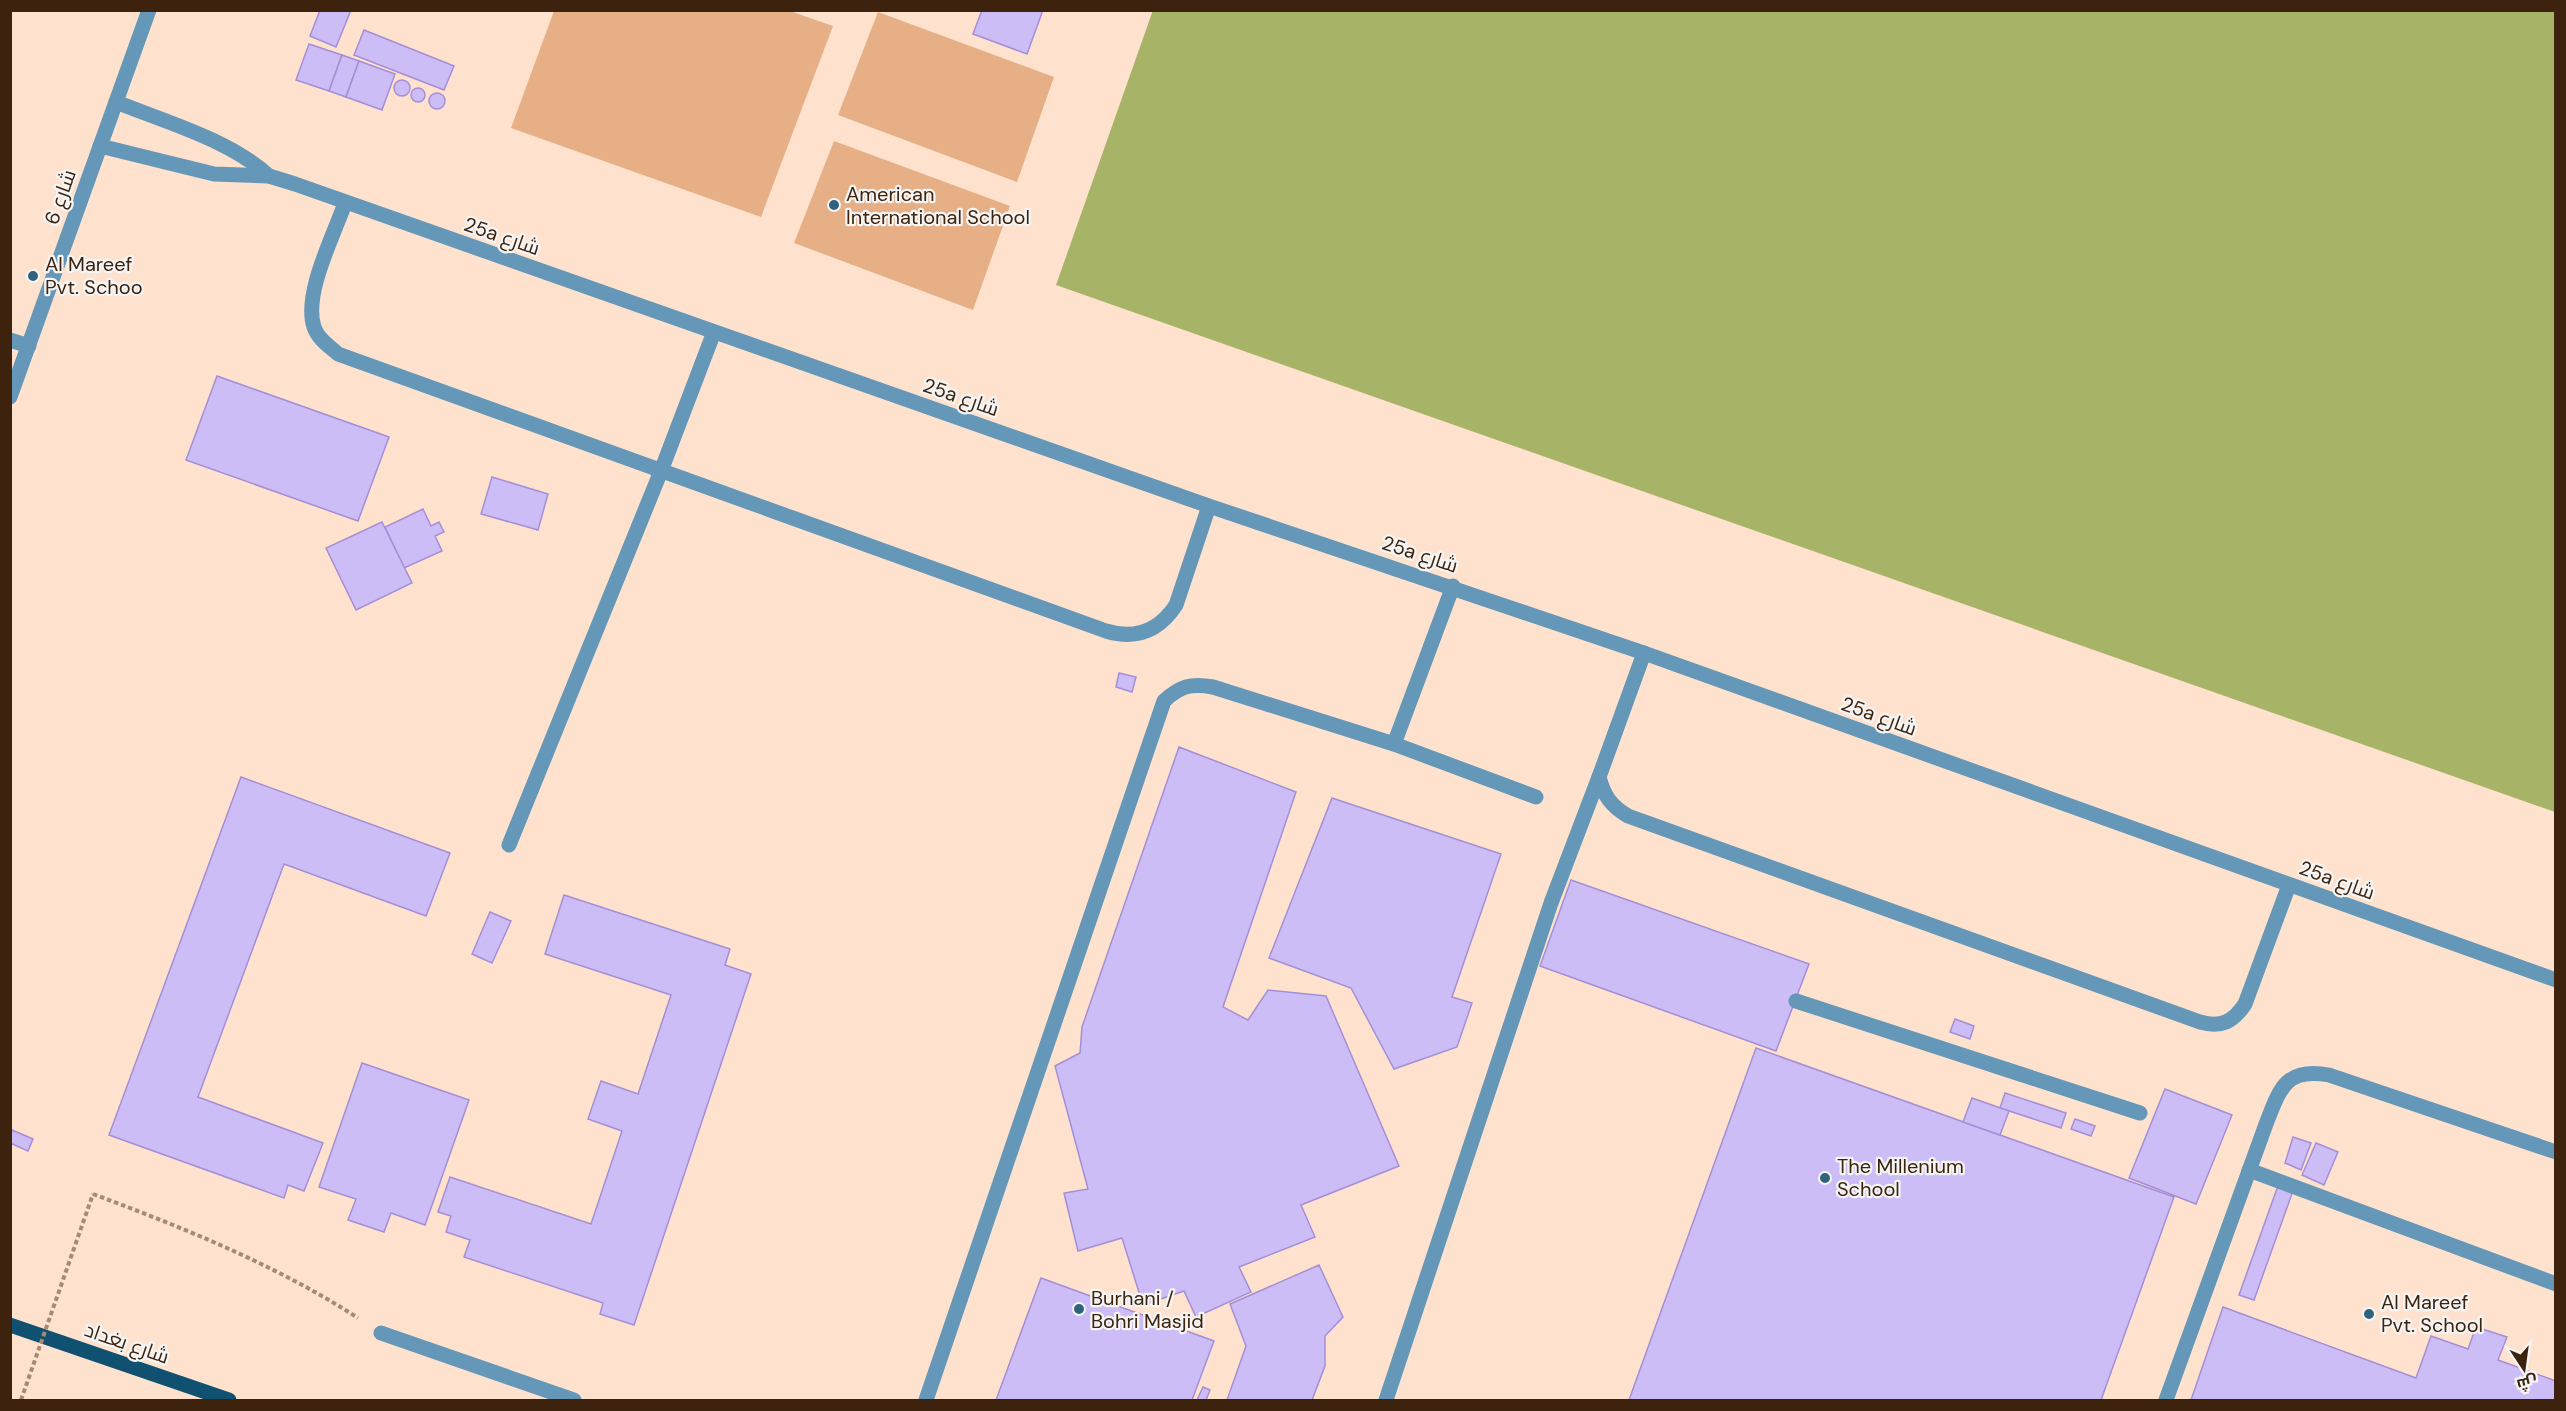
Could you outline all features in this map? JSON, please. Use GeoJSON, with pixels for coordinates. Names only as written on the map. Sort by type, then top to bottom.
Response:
{"type":"FeatureCollection","features":[{"type":"Feature","properties":{"kind":"main road","name":"شارع بغداد"},"geometry":{"type":"LineString","coordinates":[[11,1325],[229,1401]]}},
{"type":"Feature","properties":{"kind":"street","name":"شارع 6"},"geometry":{"type":"LineString","coordinates":[[10,397],[149,10]]}},
{"type":"Feature","properties":{"kind":"street","name":"25a شارع"},"geometry":{"type":"LineString","coordinates":[[116,102],[228,148],[257,164],[269,176]]}},
{"type":"Feature","properties":{"kind":"street","name":"25a شارع"},"geometry":{"type":"LineString","coordinates":[[100,146],[214,174],[269,176],[1209,506],[1453,586],[1644,653],[2556,980]]}},
{"type":"Feature","properties":{"kind":"street"},"geometry":{"type":"LineString","coordinates":[[345,203],[312,294],[311,312],[315,328],[324,343],[338,354],[1122,636],[1139,635],[1154,629],[1167,619],[1180,594],[1209,506]]}},
{"type":"Feature","properties":{"kind":"street"},"geometry":{"type":"LineString","coordinates":[[509,845],[661,471],[714,332]]}},
{"type":"Feature","properties":{"kind":"street"},"geometry":{"type":"LineString","coordinates":[[10,340],[28,346]]}},
{"type":"Feature","properties":{"kind":"street"},"geometry":{"type":"LineString","coordinates":[[1394,744],[1453,586]]}},
{"type":"Feature","properties":{"kind":"street"},"geometry":{"type":"LineString","coordinates":[[1386,1401],[1599,777],[1644,653]]}},
{"type":"Feature","properties":{"kind":"street"},"geometry":{"type":"LineString","coordinates":[[926,1401],[1164,701],[1178,689],[1195,683],[1394,744],[1536,797]]}},
{"type":"Feature","properties":{"kind":"street"},"geometry":{"type":"LineString","coordinates":[[1599,777],[1604,794],[1614,807],[1628,816],[2213,1026],[2227,1023],[2238,1016],[2245,1004],[2289,885]]}},
{"type":"Feature","properties":{"kind":"street"},"geometry":{"type":"LineString","coordinates":[[1796,1001],[2139,1113]]}},
{"type":"Feature","properties":{"kind":"street"},"geometry":{"type":"LineString","coordinates":[[2166,1401],[2278,1094],[2296,1074],[2312,1071],[2330,1075],[2556,1152]]}},
{"type":"Feature","properties":{"kind":"street"},"geometry":{"type":"LineString","coordinates":[[2249,1170],[2556,1284]]}},
{"type":"Feature","properties":{"kind":"street"},"geometry":{"type":"LineString","coordinates":[[381,1333],[574,1401]]}},
{"type":"Feature","properties":{"kind":"path"},"geometry":{"type":"LineString","coordinates":[[21,1401],[93,1194],[159,1219],[314,1290],[381,1333]]}},
{"type":"Feature","properties":{"kind":"shaded area"},"geometry":{"type":"Polygon","coordinates":[[[1153,10],[2555,11],[2555,812],[1056,285],[1153,10]]]}},
{"type":"Feature","properties":{"kind":"shaded area"},"geometry":{"type":"Polygon","coordinates":[[[554,11],[790,11],[833,26],[761,217],[511,128],[554,11]]]}},
{"type":"Feature","properties":{"kind":"shaded area"},"geometry":{"type":"Polygon","coordinates":[[[878,12],[1054,77],[1017,182],[838,115],[878,12]]]}},
{"type":"Feature","properties":{"kind":"shaded area"},"geometry":{"type":"Polygon","coordinates":[[[834,141],[1010,206],[973,310],[794,243],[834,141]]]}},
{"type":"Feature","properties":{"kind":"building"},"geometry":{"type":"Polygon","coordinates":[[[320,10],[351,10],[336,47],[310,36],[320,10]]]}},
{"type":"Feature","properties":{"kind":"building"},"geometry":{"type":"Polygon","coordinates":[[[982,10],[1043,10],[1027,54],[973,34],[982,10]]]}},
{"type":"Feature","properties":{"kind":"building"},"geometry":{"type":"Polygon","coordinates":[[[364,30],[454,66],[444,90],[354,55],[364,30]]]}},
{"type":"Feature","properties":{"kind":"building"},"geometry":{"type":"Polygon","coordinates":[[[309,44],[342,55],[329,91],[296,80],[309,44]]]}},
{"type":"Feature","properties":{"kind":"building"},"geometry":{"type":"Polygon","coordinates":[[[342,55],[359,61],[346,97],[329,91],[342,55]]]}},
{"type":"Feature","properties":{"kind":"building"},"geometry":{"type":"Polygon","coordinates":[[[359,61],[395,74],[382,110],[346,97],[359,61]]]}},
{"type":"Feature","properties":{"kind":"building"},"geometry":{"type":"Polygon","coordinates":[[[402,80],[408,82],[410,88],[408,94],[402,96],[396,94],[394,88],[396,82],[402,80]]]}},
{"type":"Feature","properties":{"kind":"building"},"geometry":{"type":"Polygon","coordinates":[[[418,88],[423,90],[425,95],[423,100],[418,102],[413,100],[411,95],[413,90],[418,88]]]}},
{"type":"Feature","properties":{"kind":"building"},"geometry":{"type":"Polygon","coordinates":[[[437,93],[445,101],[437,109],[429,101],[437,93]]]}},
{"type":"Feature","properties":{"kind":"building"},"geometry":{"type":"Polygon","coordinates":[[[217,376],[389,437],[358,521],[186,460],[217,376]]]}},
{"type":"Feature","properties":{"kind":"building"},"geometry":{"type":"Polygon","coordinates":[[[492,477],[548,494],[538,530],[481,514],[492,477]]]}},
{"type":"Feature","properties":{"kind":"building"},"geometry":{"type":"Polygon","coordinates":[[[423,509],[431,526],[439,522],[444,532],[435,536],[442,551],[404,568],[385,527],[423,509]]]}},
{"type":"Feature","properties":{"kind":"building"},"geometry":{"type":"Polygon","coordinates":[[[382,522],[412,583],[356,610],[326,548],[382,522]]]}},
{"type":"Feature","properties":{"kind":"building"},"geometry":{"type":"Polygon","coordinates":[[[1119,673],[1136,677],[1132,692],[1116,687],[1119,673]]]}},
{"type":"Feature","properties":{"kind":"building"},"geometry":{"type":"Polygon","coordinates":[[[1179,747],[1296,792],[1223,1007],[1248,1020],[1268,990],[1326,996],[1399,1166],[1301,1205],[1315,1237],[1239,1267],[1251,1292],[1196,1317],[1184,1291],[1143,1305],[1122,1238],[1078,1251],[1064,1193],[1088,1189],[1055,1066],[1080,1053],[1082,1027],[1179,747]]]}},
{"type":"Feature","properties":{"kind":"building"},"geometry":{"type":"Polygon","coordinates":[[[241,777],[450,853],[426,916],[284,864],[198,1097],[323,1143],[304,1191],[288,1185],[284,1198],[109,1135],[241,777]]]}},
{"type":"Feature","properties":{"kind":"building"},"geometry":{"type":"Polygon","coordinates":[[[1332,798],[1501,854],[1452,997],[1472,1003],[1457,1047],[1394,1069],[1351,988],[1269,958],[1332,798]]]}},
{"type":"Feature","properties":{"kind":"building"},"geometry":{"type":"Polygon","coordinates":[[[1571,880],[1809,964],[1776,1051],[1540,966],[1571,880]]]}},
{"type":"Feature","properties":{"kind":"building"},"geometry":{"type":"Polygon","coordinates":[[[564,895],[730,949],[725,965],[751,974],[634,1325],[600,1314],[603,1303],[464,1257],[470,1240],[446,1232],[451,1216],[438,1212],[450,1177],[591,1224],[622,1131],[588,1119],[601,1081],[638,1094],[671,995],[545,954],[564,895]]]}},
{"type":"Feature","properties":{"kind":"building"},"geometry":{"type":"Polygon","coordinates":[[[490,912],[511,921],[492,963],[472,954],[490,912]]]}},
{"type":"Feature","properties":{"kind":"building"},"geometry":{"type":"Polygon","coordinates":[[[1955,1019],[1974,1026],[1970,1039],[1950,1032],[1955,1019]]]}},
{"type":"Feature","properties":{"kind":"building"},"geometry":{"type":"Polygon","coordinates":[[[1756,1048],[2174,1197],[2101,1400],[1629,1400],[1756,1048]]]}},
{"type":"Feature","properties":{"kind":"building"},"geometry":{"type":"Polygon","coordinates":[[[362,1063],[469,1100],[425,1225],[391,1213],[384,1232],[348,1220],[356,1199],[319,1187],[362,1063]]]}},
{"type":"Feature","properties":{"kind":"building"},"geometry":{"type":"Polygon","coordinates":[[[2165,1089],[2232,1115],[2196,1204],[2129,1178],[2165,1089]]]}},
{"type":"Feature","properties":{"kind":"building"},"geometry":{"type":"Polygon","coordinates":[[[2005,1093],[2066,1113],[2061,1128],[2000,1108],[2005,1093]]]}},
{"type":"Feature","properties":{"kind":"building"},"geometry":{"type":"Polygon","coordinates":[[[1972,1098],[2009,1111],[2000,1135],[1963,1122],[1972,1098]]]}},
{"type":"Feature","properties":{"kind":"building"},"geometry":{"type":"Polygon","coordinates":[[[2075,1119],[2095,1126],[2091,1136],[2071,1129],[2075,1119]]]}},
{"type":"Feature","properties":{"kind":"building"},"geometry":{"type":"Polygon","coordinates":[[[12,1130],[33,1139],[28,1151],[10,1143],[12,1130]]]}},
{"type":"Feature","properties":{"kind":"building"},"geometry":{"type":"Polygon","coordinates":[[[2293,1137],[2311,1143],[2301,1170],[2285,1163],[2293,1137]]]}},
{"type":"Feature","properties":{"kind":"building"},"geometry":{"type":"Polygon","coordinates":[[[2316,1143],[2338,1152],[2324,1185],[2302,1175],[2316,1143]]]}},
{"type":"Feature","properties":{"kind":"building"},"geometry":{"type":"Polygon","coordinates":[[[2279,1183],[2294,1188],[2254,1300],[2239,1295],[2279,1183]]]}},
{"type":"Feature","properties":{"kind":"building"},"geometry":{"type":"Polygon","coordinates":[[[1319,1265],[1343,1317],[1325,1336],[1325,1366],[1312,1400],[1227,1400],[1246,1346],[1230,1304],[1319,1265]]]}},
{"type":"Feature","properties":{"kind":"building","name":"Burhani / Bohri Masjid"},"geometry":{"type":"Polygon","coordinates":[[[1041,1278],[1214,1341],[1192,1400],[996,1400],[1041,1278]]]}},
{"type":"Feature","properties":{"kind":"building"},"geometry":{"type":"Polygon","coordinates":[[[2223,1307],[2416,1378],[2431,1336],[2468,1349],[2476,1327],[2507,1337],[2498,1360],[2556,1381],[2556,1400],[2191,1400],[2223,1307]]]}},
{"type":"Feature","properties":{"kind":"building"},"geometry":{"type":"Polygon","coordinates":[[[1203,1387],[1210,1390],[1206,1400],[1197,1400],[1203,1387]]]}},
{"type":"Feature","properties":{"kind":"place","name":"American International School"},"geometry":{"type":"Point","coordinates":[834,205]}},
{"type":"Feature","properties":{"kind":"place","name":"Al Mareef Pvt. Schoo"},"geometry":{"type":"Point","coordinates":[33,276]}},
{"type":"Feature","properties":{"kind":"place","name":"The Millenium School"},"geometry":{"type":"Point","coordinates":[1825,1178]}},
{"type":"Feature","properties":{"kind":"place","name":"Burhani / Bohri Masjid"},"geometry":{"type":"Point","coordinates":[1079,1309]}},
{"type":"Feature","properties":{"kind":"place","name":"Al Mareef Pvt. School"},"geometry":{"type":"Point","coordinates":[2369,1314]}}]}
